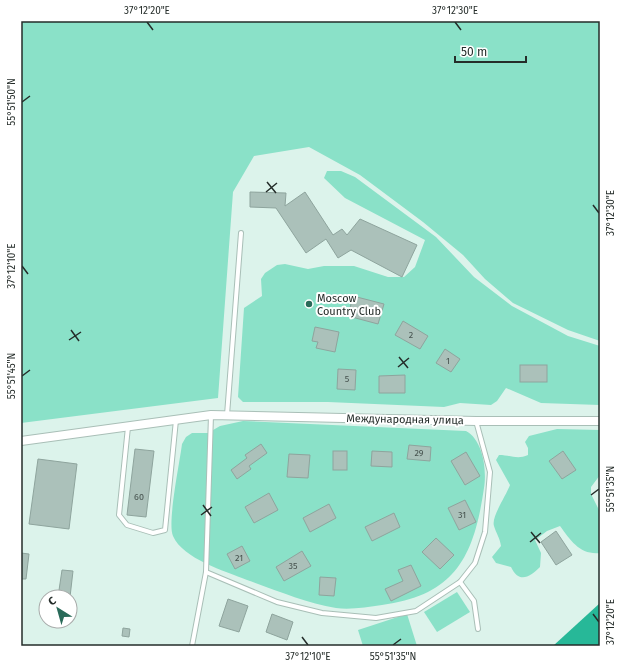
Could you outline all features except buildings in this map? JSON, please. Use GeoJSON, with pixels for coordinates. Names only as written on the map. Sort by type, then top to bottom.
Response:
{"type":"FeatureCollection","features":[{"type":"Feature","properties":{"kind":"street","name":"Международная улица"},"geometry":{"type":"LineString","coordinates":[[21,441],[211,415],[476,421],[600,421]]}},
{"type":"Feature","properties":{"kind":"lane"},"geometry":{"type":"LineString","coordinates":[[226,415],[241,233]]}},
{"type":"Feature","properties":{"kind":"lane"},"geometry":{"type":"LineString","coordinates":[[192,646],[206,572],[211,415]]}},
{"type":"Feature","properties":{"kind":"lane"},"geometry":{"type":"LineString","coordinates":[[128,427],[119,515],[127,525],[153,533],[165,530],[176,420]]}},
{"type":"Feature","properties":{"kind":"lane"},"geometry":{"type":"LineString","coordinates":[[206,572],[277,602],[322,613],[376,618],[416,611],[460,582],[474,563],[485,532],[490,472],[476,421]]}},
{"type":"Feature","properties":{"kind":"lane"},"geometry":{"type":"LineString","coordinates":[[460,582],[474,601],[478,629]]}},
{"type":"Feature","properties":{"kind":"shaded area"},"geometry":{"type":"Polygon","coordinates":[[[21,21],[600,21],[600,341],[568,330],[513,303],[485,279],[463,255],[423,222],[360,175],[309,147],[254,156],[233,192],[218,398],[21,423],[21,21]]]}},
{"type":"Feature","properties":{"kind":"shaded area"},"geometry":{"type":"Polygon","coordinates":[[[327,171],[341,171],[355,177],[436,237],[474,277],[512,306],[568,336],[600,346],[600,405],[541,403],[506,388],[497,401],[491,405],[460,403],[444,407],[328,402],[243,402],[238,397],[244,308],[262,296],[261,279],[265,273],[277,265],[285,264],[308,269],[324,266],[354,266],[388,277],[404,277],[415,267],[425,240],[345,198],[324,178],[327,171]]]}},
{"type":"Feature","properties":{"kind":"shaded area"},"geometry":{"type":"Polygon","coordinates":[[[243,421],[466,431],[472,435],[480,448],[484,464],[485,481],[480,512],[474,534],[467,552],[457,568],[444,582],[428,592],[407,600],[371,607],[342,609],[302,600],[247,580],[195,558],[178,544],[173,536],[172,529],[174,492],[182,444],[186,437],[192,433],[208,433],[220,426],[243,421]]]}},
{"type":"Feature","properties":{"kind":"shaded area"},"geometry":{"type":"Polygon","coordinates":[[[557,429],[600,430],[600,475],[591,487],[591,494],[600,512],[600,553],[587,552],[581,549],[572,542],[560,526],[547,531],[535,540],[541,553],[540,567],[529,576],[521,577],[514,572],[511,567],[496,563],[492,557],[501,546],[494,526],[495,517],[510,485],[496,460],[499,455],[517,457],[528,455],[528,448],[525,442],[529,436],[557,429]]]}},
{"type":"Feature","properties":{"kind":"shaded area"},"geometry":{"type":"Polygon","coordinates":[[[457,592],[470,612],[437,632],[424,612],[457,592]]]}},
{"type":"Feature","properties":{"kind":"shaded area"},"geometry":{"type":"Polygon","coordinates":[[[600,603],[600,646],[553,646],[600,603]]]}},
{"type":"Feature","properties":{"kind":"shaded area"},"geometry":{"type":"Polygon","coordinates":[[[407,614],[417,646],[363,646],[358,630],[407,614]]]}},
{"type":"Feature","properties":{"kind":"place","name":"Moscow Country Club"},"geometry":{"type":"Point","coordinates":[309,304]}}]}
